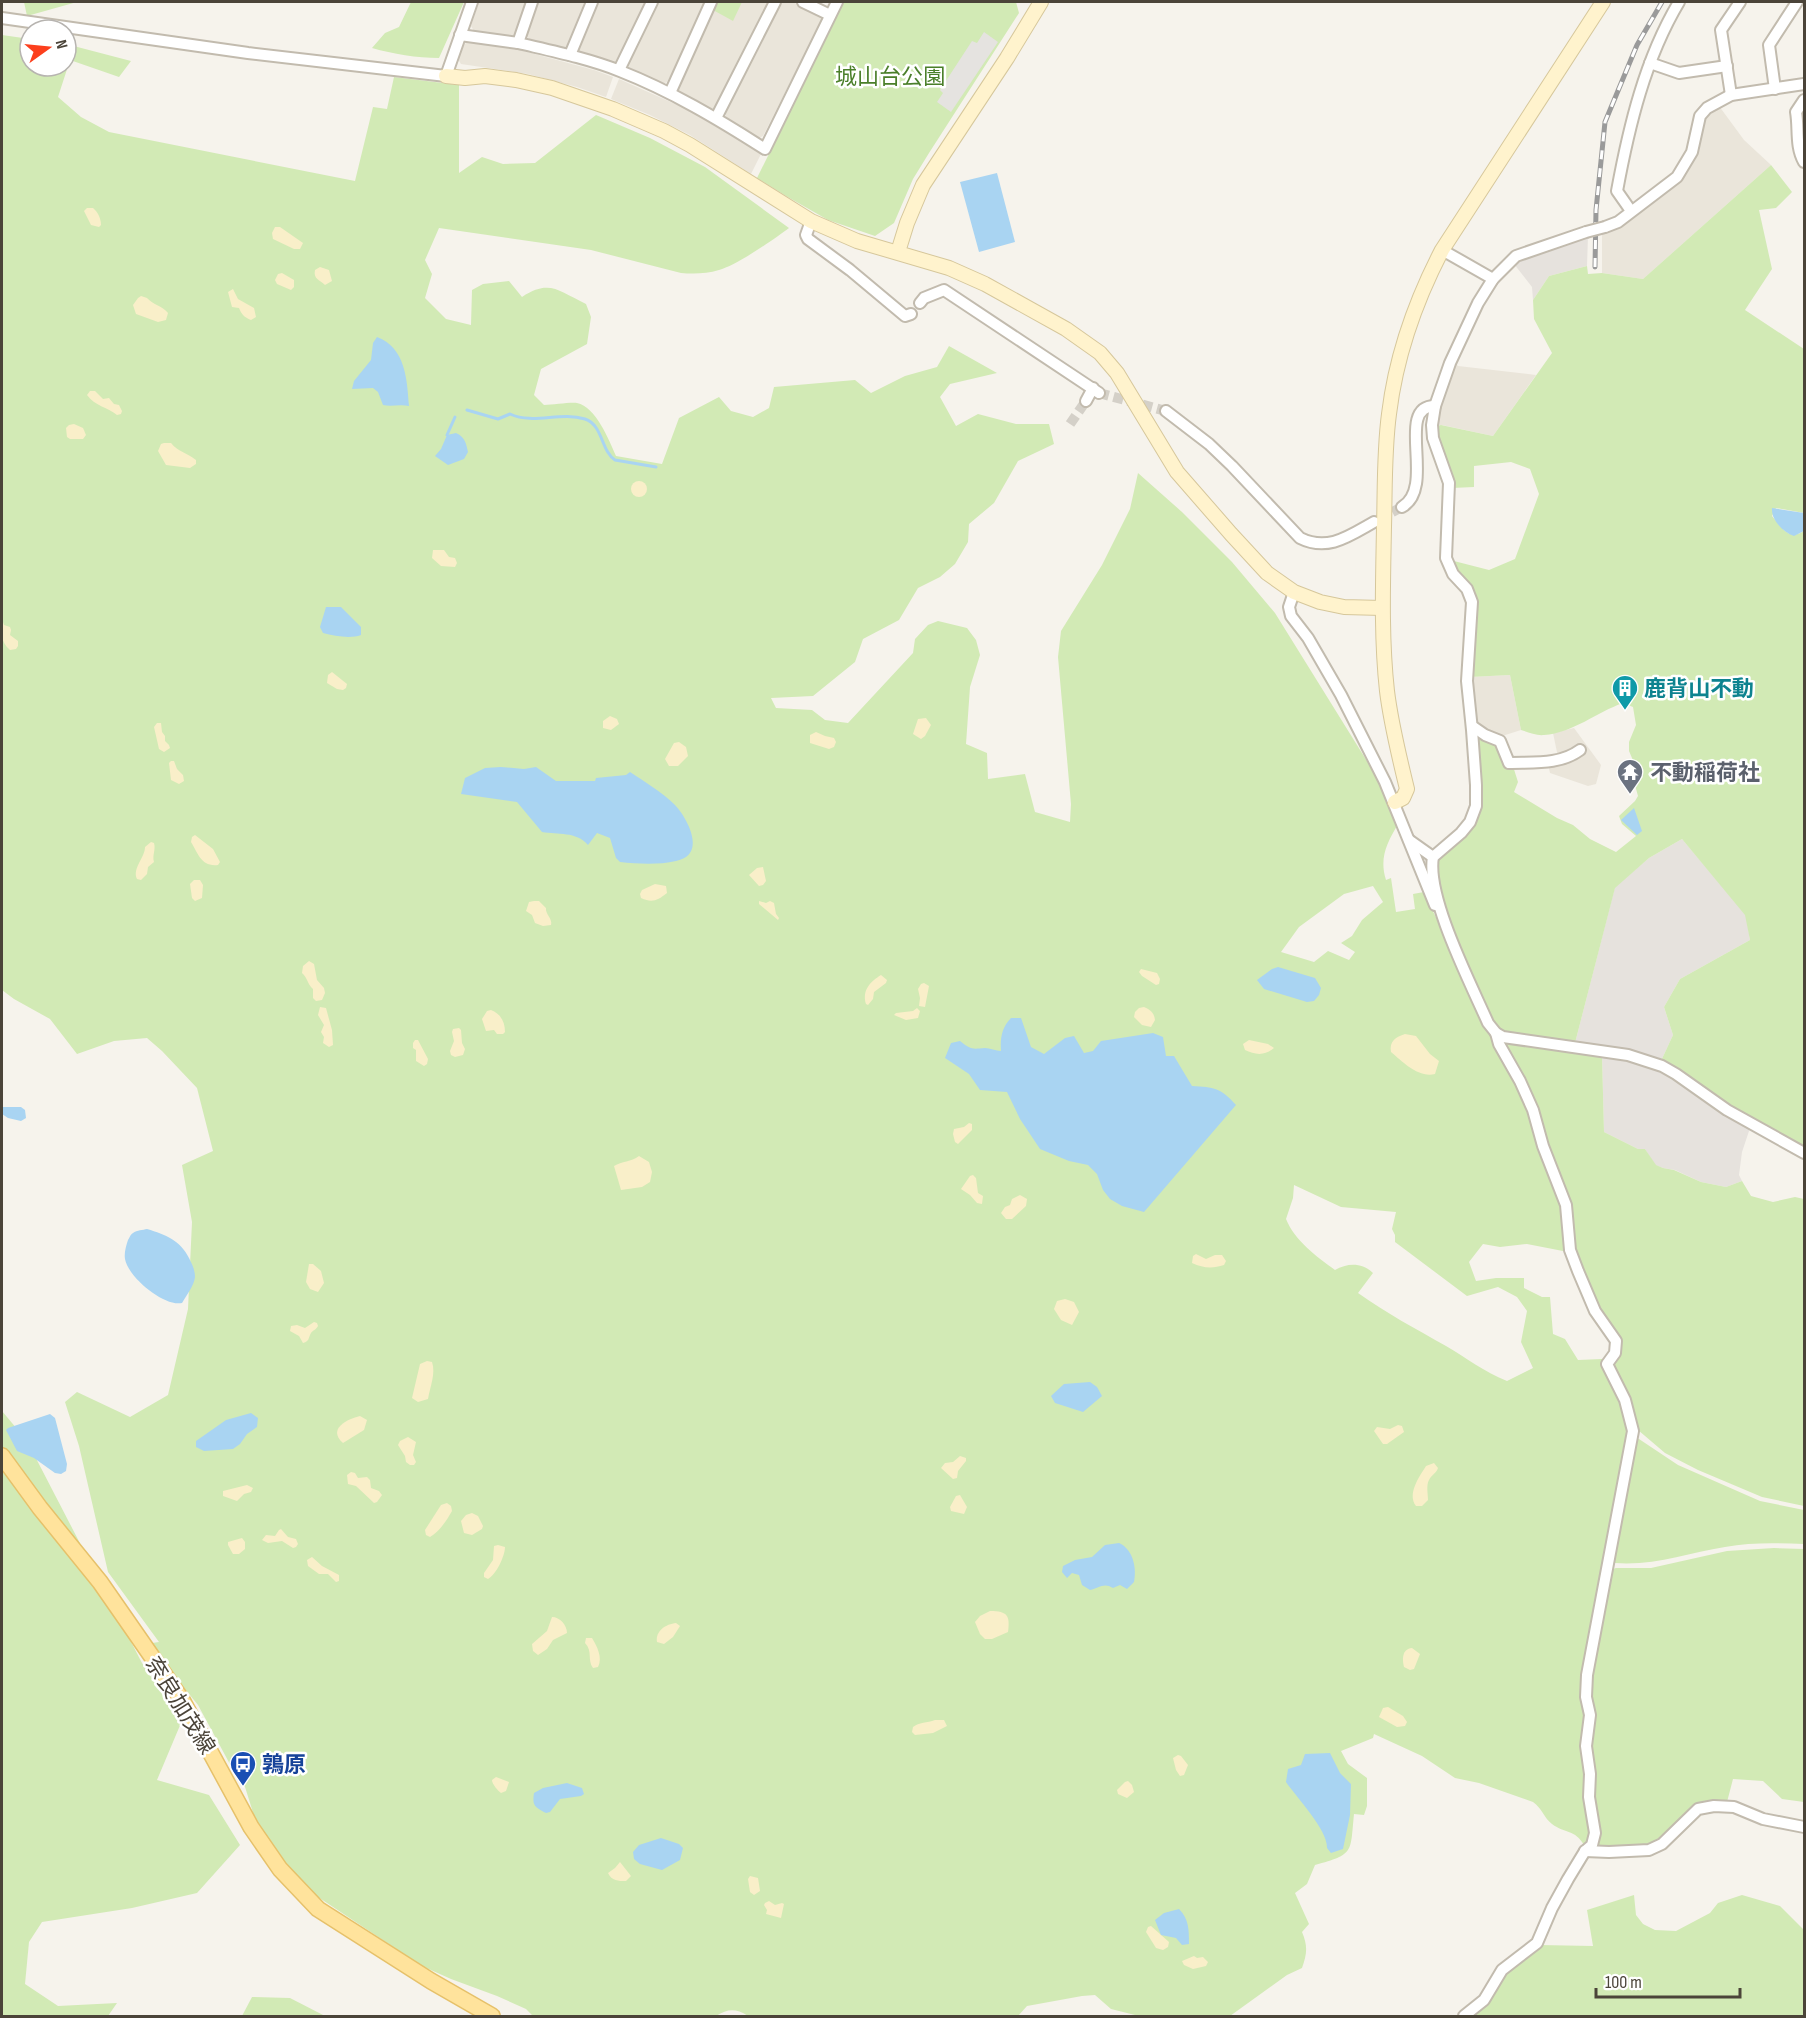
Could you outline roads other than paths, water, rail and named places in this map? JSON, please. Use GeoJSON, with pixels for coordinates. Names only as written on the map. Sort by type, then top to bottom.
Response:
{"type":"FeatureCollection","features":[{"type":"Feature","properties":{"kind":"main road","name":"奈良加茂線"},"geometry":{"type":"LineString","coordinates":[[2,1456],[40,1508],[100,1582],[182,1700],[251,1827],[280,1869],[318,1909],[412,1969],[492,2016]]}},
{"type":"Feature","properties":{"kind":"street"},"geometry":{"type":"LineString","coordinates":[[446,76],[472,2]]}},
{"type":"Feature","properties":{"kind":"street"},"geometry":{"type":"LineString","coordinates":[[518,43],[532,2]]}},
{"type":"Feature","properties":{"kind":"street"},"geometry":{"type":"LineString","coordinates":[[570,55],[592,2]]}},
{"type":"Feature","properties":{"kind":"street"},"geometry":{"type":"LineString","coordinates":[[619,70],[652,2]]}},
{"type":"Feature","properties":{"kind":"street"},"geometry":{"type":"LineString","coordinates":[[670,93],[711,2]]}},
{"type":"Feature","properties":{"kind":"street"},"geometry":{"type":"LineString","coordinates":[[716,118],[776,2]]}},
{"type":"Feature","properties":{"kind":"street"},"geometry":{"type":"LineString","coordinates":[[803,2],[830,15]]}},
{"type":"Feature","properties":{"kind":"street"},"geometry":{"type":"LineString","coordinates":[[460,35],[518,43],[570,55],[619,70],[670,93],[716,118],[765,150],[837,2]]}},
{"type":"Feature","properties":{"kind":"street"},"geometry":{"type":"LineString","coordinates":[[898,252],[923,185],[1041,2]]}},
{"type":"Feature","properties":{"kind":"street"},"geometry":{"type":"LineString","coordinates":[[1395,802],[1403,798],[1407,789],[1390,713],[1382,608],[1386,456],[1394,382],[1413,313],[1442,250],[1603,2]]}},
{"type":"Feature","properties":{"kind":"street"},"geometry":{"type":"LineString","coordinates":[[1631,211],[1617,191],[1625,148],[1650,63],[1670,15],[1679,2]]}},
{"type":"Feature","properties":{"kind":"street"},"geometry":{"type":"LineString","coordinates":[[1731,95],[1721,30],[1740,2]]}},
{"type":"Feature","properties":{"kind":"street"},"geometry":{"type":"LineString","coordinates":[[1775,88],[1769,45],[1797,2]]}},
{"type":"Feature","properties":{"kind":"street"},"geometry":{"type":"LineString","coordinates":[[2,18],[248,52],[446,76],[465,78],[485,76],[516,80],[552,88],[613,109],[690,145],[811,221],[856,241],[949,268],[985,284],[1066,329],[1100,353],[1117,373],[1177,472],[1274,579],[1294,591],[1331,604],[1382,608]]}},
{"type":"Feature","properties":{"kind":"street"},"geometry":{"type":"LineString","coordinates":[[1650,63],[1679,73],[1727,66]]}},
{"type":"Feature","properties":{"kind":"street"},"geometry":{"type":"LineString","coordinates":[[1447,930],[1432,876],[1433,857],[1466,828],[1476,806],[1467,681],[1472,602],[1467,589],[1453,574],[1446,558],[1449,483],[1433,438],[1432,425],[1435,406],[1450,363],[1478,303],[1493,279],[1516,256],[1618,222],[1677,177],[1695,147],[1700,116],[1707,108],[1731,95],[1804,84]]}},
{"type":"Feature","properties":{"kind":"street"},"geometry":{"type":"LineString","coordinates":[[1804,100],[1796,112],[1799,129],[1797,142],[1804,162]]}},
{"type":"Feature","properties":{"kind":"street"},"geometry":{"type":"LineString","coordinates":[[811,221],[806,236],[808,239],[850,270],[905,316],[911,314]]}},
{"type":"Feature","properties":{"kind":"street"},"geometry":{"type":"LineString","coordinates":[[1442,250],[1493,279]]}},
{"type":"Feature","properties":{"kind":"street"},"geometry":{"type":"LineString","coordinates":[[920,303],[924,298],[944,290],[1096,390],[1086,401]]}},
{"type":"Feature","properties":{"kind":"street"},"geometry":{"type":"LineString","coordinates":[[1402,507],[1410,501],[1416,489],[1418,415],[1424,409],[1435,406]]}},
{"type":"Feature","properties":{"kind":"street"},"geometry":{"type":"LineString","coordinates":[[1166,411],[1209,444],[1300,538],[1314,543],[1333,543],[1374,522]]}},
{"type":"Feature","properties":{"kind":"street"},"geometry":{"type":"LineString","coordinates":[[1294,591],[1289,607],[1291,616],[1308,638],[1341,695],[1395,802],[1425,884],[1488,1023],[1496,1033],[1533,1110],[1543,1146],[1566,1205],[1570,1250],[1595,1311],[1616,1341],[1615,1353],[1607,1364],[1625,1400],[1634,1431],[1587,1675],[1586,1697],[1590,1715],[1586,1746],[1590,1774],[1588,1797],[1595,1833],[1592,1845],[1585,1851],[1552,1908],[1537,1943],[1502,1970],[1484,2000],[1464,2016]]}},
{"type":"Feature","properties":{"kind":"street"},"geometry":{"type":"LineString","coordinates":[[1472,726],[1500,741],[1509,763],[1560,760],[1580,750]]}},
{"type":"Feature","properties":{"kind":"street"},"geometry":{"type":"LineString","coordinates":[[1409,840],[1433,857]]}},
{"type":"Feature","properties":{"kind":"street"},"geometry":{"type":"LineString","coordinates":[[1496,1033],[1516,1040],[1628,1055],[1662,1066],[1736,1115],[1804,1153]]}},
{"type":"Feature","properties":{"kind":"street"},"geometry":{"type":"LineString","coordinates":[[1585,1851],[1649,1850],[1662,1844],[1698,1809],[1714,1806],[1734,1807],[1763,1819],[1804,1827]]}},
{"type":"Feature","properties":{"kind":"water"},"geometry":{"type":"Polygon","coordinates":[[[997,173],[1015,242],[979,252],[960,182],[997,173]]]}},
{"type":"Feature","properties":{"kind":"water"},"geometry":{"type":"Polygon","coordinates":[[[377,337],[387,342],[399,357],[406,376],[409,406],[383,405],[378,392],[373,388],[352,389],[354,381],[371,360],[373,343],[377,337]]]}},
{"type":"Feature","properties":{"kind":"water"},"geometry":{"type":"Polygon","coordinates":[[[456,433],[463,438],[468,452],[464,459],[448,465],[435,456],[447,435],[456,433]]]}},
{"type":"Feature","properties":{"kind":"water"},"geometry":{"type":"Polygon","coordinates":[[[1772,508],[1804,513],[1804,531],[1794,536],[1786,532],[1778,525],[1772,508]]]}},
{"type":"Feature","properties":{"kind":"water"},"geometry":{"type":"Polygon","coordinates":[[[326,607],[341,607],[361,627],[361,635],[347,637],[323,633],[320,627],[326,607]]]}},
{"type":"Feature","properties":{"kind":"water"},"geometry":{"type":"Polygon","coordinates":[[[536,767],[556,781],[595,781],[596,778],[626,775],[630,772],[665,796],[680,811],[692,836],[691,852],[685,857],[669,862],[648,864],[620,862],[616,858],[610,838],[597,833],[588,845],[578,837],[542,832],[517,802],[461,794],[465,778],[485,768],[524,769],[536,767]]]}},
{"type":"Feature","properties":{"kind":"water"},"geometry":{"type":"Polygon","coordinates":[[[1634,808],[1642,831],[1637,835],[1621,820],[1634,808]]]}},
{"type":"Feature","properties":{"kind":"water"},"geometry":{"type":"Polygon","coordinates":[[[1278,967],[1315,978],[1321,988],[1319,995],[1314,1001],[1307,1002],[1264,989],[1257,980],[1278,967]]]}},
{"type":"Feature","properties":{"kind":"water"},"geometry":{"type":"Polygon","coordinates":[[[1011,1018],[1021,1018],[1031,1047],[1044,1054],[1065,1038],[1074,1036],[1084,1053],[1093,1051],[1101,1041],[1153,1033],[1163,1037],[1166,1056],[1174,1056],[1192,1086],[1217,1090],[1236,1105],[1144,1212],[1122,1206],[1110,1199],[1103,1190],[1097,1174],[1088,1165],[1069,1161],[1040,1149],[1020,1119],[1007,1092],[980,1090],[969,1074],[945,1058],[951,1043],[960,1041],[972,1048],[1001,1051],[1002,1033],[1011,1018]]]}},
{"type":"Feature","properties":{"kind":"water"},"geometry":{"type":"Polygon","coordinates":[[[2,1107],[21,1107],[25,1110],[26,1118],[21,1121],[8,1118],[2,1114],[2,1107]]]}},
{"type":"Feature","properties":{"kind":"water"},"geometry":{"type":"Polygon","coordinates":[[[147,1229],[177,1242],[191,1263],[195,1277],[182,1303],[175,1303],[157,1296],[140,1282],[128,1266],[125,1254],[128,1240],[135,1232],[147,1229]]]}},
{"type":"Feature","properties":{"kind":"water"},"geometry":{"type":"Polygon","coordinates":[[[1090,1382],[1097,1387],[1102,1396],[1083,1412],[1055,1403],[1051,1396],[1064,1384],[1090,1382]]]}},
{"type":"Feature","properties":{"kind":"water"},"geometry":{"type":"Polygon","coordinates":[[[251,1413],[258,1418],[257,1427],[233,1449],[204,1451],[196,1447],[196,1441],[226,1420],[251,1413]]]}},
{"type":"Feature","properties":{"kind":"water"},"geometry":{"type":"Polygon","coordinates":[[[50,1414],[55,1418],[67,1464],[66,1471],[61,1474],[55,1473],[34,1458],[17,1451],[6,1430],[50,1414]]]}},
{"type":"Feature","properties":{"kind":"water"},"geometry":{"type":"Polygon","coordinates":[[[1119,1543],[1131,1554],[1134,1565],[1134,1582],[1127,1589],[1120,1585],[1113,1588],[1104,1585],[1090,1590],[1082,1585],[1079,1575],[1072,1573],[1067,1578],[1062,1572],[1063,1566],[1075,1560],[1092,1557],[1105,1545],[1119,1543]]]}},
{"type":"Feature","properties":{"kind":"water"},"geometry":{"type":"Polygon","coordinates":[[[1330,1753],[1340,1773],[1351,1784],[1350,1815],[1343,1849],[1331,1853],[1327,1848],[1323,1832],[1286,1782],[1288,1769],[1301,1765],[1305,1754],[1330,1753]]]}},
{"type":"Feature","properties":{"kind":"water"},"geometry":{"type":"Polygon","coordinates":[[[567,1783],[582,1788],[584,1794],[560,1799],[550,1812],[546,1813],[535,1806],[534,1793],[543,1788],[567,1783]]]}},
{"type":"Feature","properties":{"kind":"water"},"geometry":{"type":"Polygon","coordinates":[[[661,1838],[679,1844],[683,1848],[680,1860],[662,1870],[640,1864],[634,1859],[633,1852],[639,1845],[661,1838]]]}},
{"type":"Feature","properties":{"kind":"water"},"geometry":{"type":"Polygon","coordinates":[[[1179,1909],[1187,1921],[1189,1944],[1182,1945],[1176,1938],[1161,1935],[1155,1920],[1164,1913],[1179,1909]]]}},
{"type":"Feature","properties":{"kind":"waterway"},"geometry":{"type":"LineString","coordinates":[[467,410],[498,419],[510,414],[528,418],[566,416],[585,419],[591,422],[599,432],[607,451],[615,460],[656,467]]}},
{"type":"Feature","properties":{"kind":"waterway"},"geometry":{"type":"LineString","coordinates":[[447,435],[455,417]]}},
{"type":"Feature","properties":{"kind":"tunnel"},"geometry":{"type":"LineString","coordinates":[[1099,393],[1166,411]]}},
{"type":"Feature","properties":{"kind":"tunnel"},"geometry":{"type":"LineString","coordinates":[[1070,424],[1086,401]]}},
{"type":"Feature","properties":{"kind":"tunnel"},"geometry":{"type":"LineString","coordinates":[[1379,519],[1402,507]]}},
{"type":"Feature","properties":{"kind":"railway"},"geometry":{"type":"LineString","coordinates":[[1595,267],[1596,210],[1605,122],[1637,45],[1662,2]]}},
{"type":"Feature","properties":{"kind":"place","name":"鹿背山不動"},"geometry":{"type":"Point","coordinates":[1625,711]}},
{"type":"Feature","properties":{"kind":"place","name":"不動稲荷社"},"geometry":{"type":"Point","coordinates":[1630,795]}},
{"type":"Feature","properties":{"kind":"place","name":"鶉原"},"geometry":{"type":"Point","coordinates":[243,1787]}},
{"type":"Feature","properties":{"kind":"park label","name":"城山台公園"},"geometry":{"type":"Point","coordinates":[890,76]}}]}
